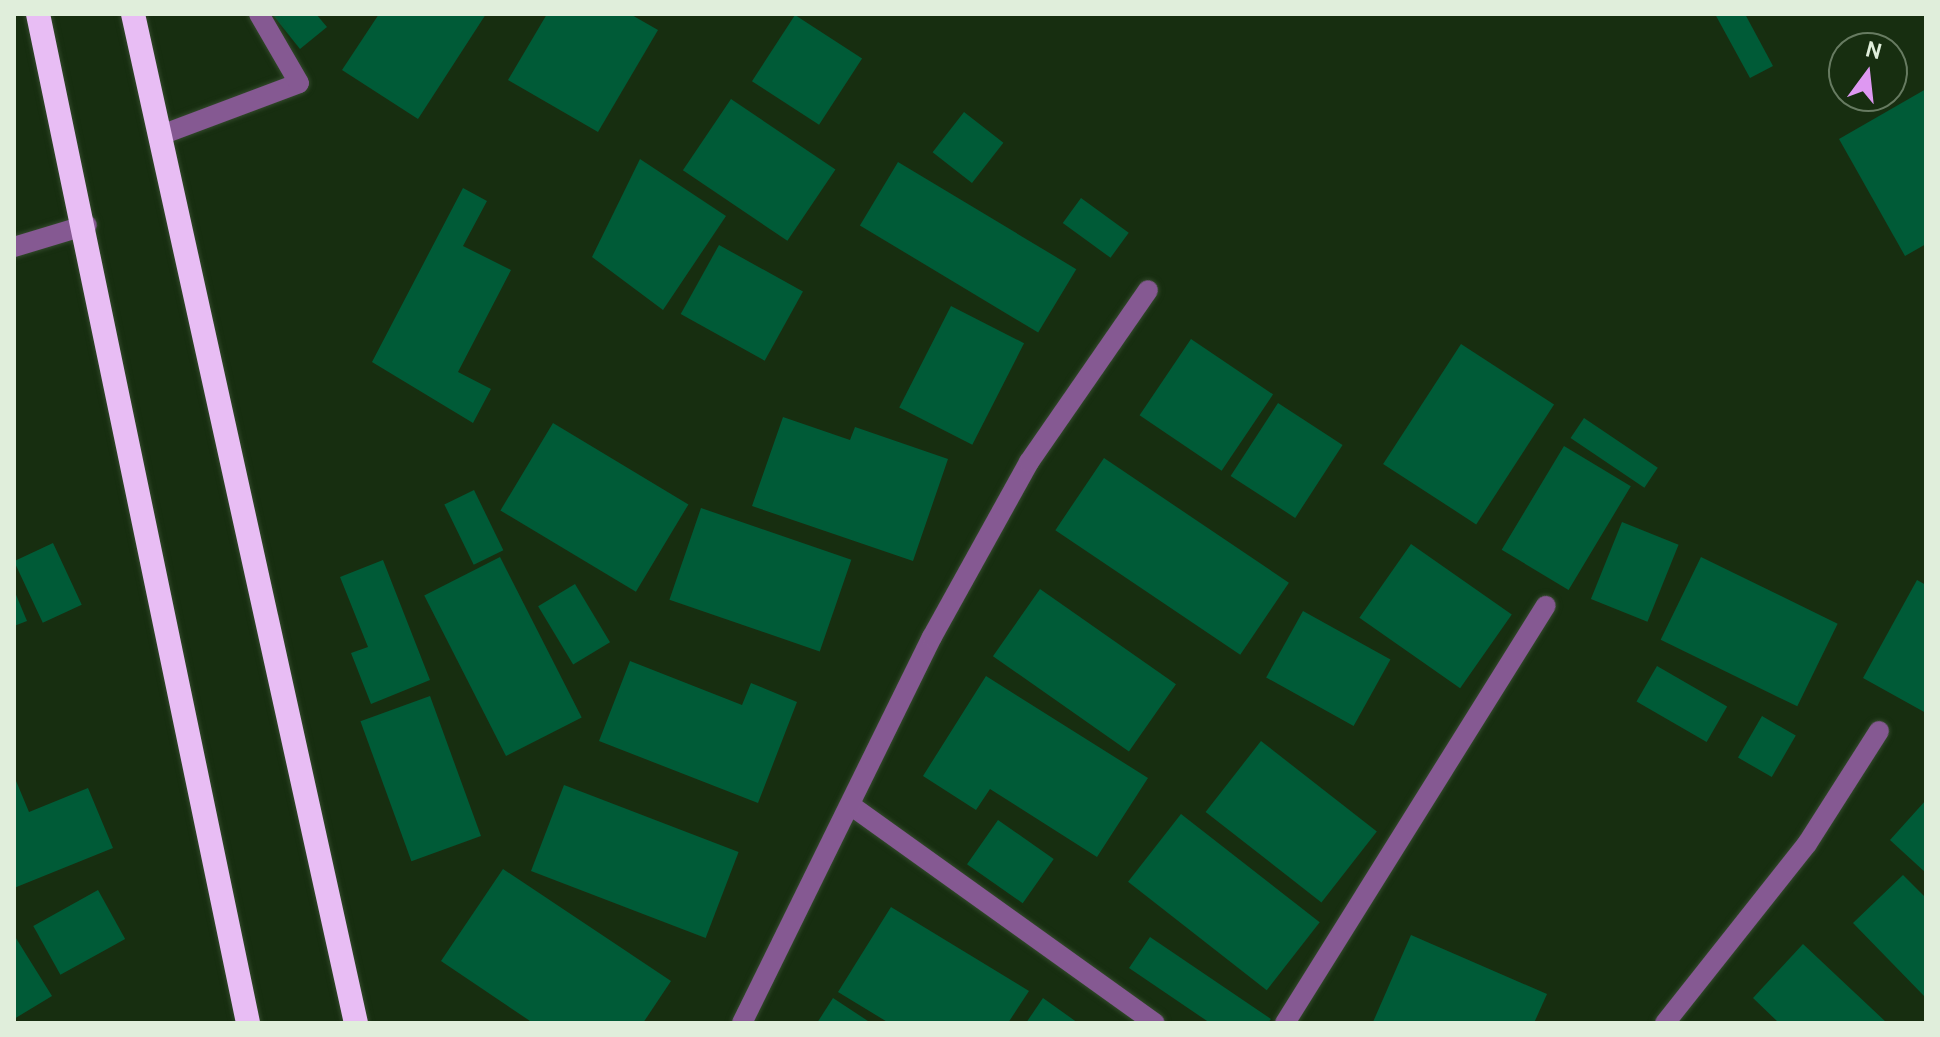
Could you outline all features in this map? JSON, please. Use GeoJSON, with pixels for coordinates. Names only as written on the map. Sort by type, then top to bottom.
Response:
{"type":"FeatureCollection","features":[{"type":"Feature","properties":{"kind":"highway"},"geometry":{"type":"LineString","coordinates":[[38,14],[87,225],[248,1023]]}},
{"type":"Feature","properties":{"kind":"highway"},"geometry":{"type":"LineString","coordinates":[[133,14],[356,1023]]}},
{"type":"Feature","properties":{"kind":"street"},"geometry":{"type":"LineString","coordinates":[[161,135],[299,83],[259,14]]}},
{"type":"Feature","properties":{"kind":"street"},"geometry":{"type":"LineString","coordinates":[[14,247],[87,225]]}},
{"type":"Feature","properties":{"kind":"street"},"geometry":{"type":"LineString","coordinates":[[742,1023],[853,807],[932,637],[1029,462],[1148,290]]}},
{"type":"Feature","properties":{"kind":"street"},"geometry":{"type":"LineString","coordinates":[[1285,1023],[1546,606]]}},
{"type":"Feature","properties":{"kind":"street"},"geometry":{"type":"LineString","coordinates":[[1665,1023],[1807,844],[1879,731]]}},
{"type":"Feature","properties":{"kind":"street"},"geometry":{"type":"LineString","coordinates":[[853,807],[1155,1023]]}},
{"type":"Feature","properties":{"kind":"building"},"geometry":{"type":"Polygon","coordinates":[[[272,14],[316,14],[327,27],[300,49],[272,14]]]}},
{"type":"Feature","properties":{"kind":"building"},"geometry":{"type":"Polygon","coordinates":[[[379,14],[486,14],[418,119],[342,70],[379,14]]]}},
{"type":"Feature","properties":{"kind":"building"},"geometry":{"type":"Polygon","coordinates":[[[547,14],[630,14],[658,30],[598,132],[508,80],[547,14]]]}},
{"type":"Feature","properties":{"kind":"building"},"geometry":{"type":"Polygon","coordinates":[[[1715,14],[1745,14],[1773,66],[1750,78],[1715,14]]]}},
{"type":"Feature","properties":{"kind":"building"},"geometry":{"type":"Polygon","coordinates":[[[795,15],[862,59],[819,125],[752,81],[795,15]]]}},
{"type":"Feature","properties":{"kind":"building"},"geometry":{"type":"Polygon","coordinates":[[[1926,89],[1926,244],[1905,256],[1839,139],[1886,112],[1908,112],[1908,99],[1926,89]]]}},
{"type":"Feature","properties":{"kind":"building"},"geometry":{"type":"Polygon","coordinates":[[[731,99],[835,169],[787,241],[683,170],[731,99]]]}},
{"type":"Feature","properties":{"kind":"building"},"geometry":{"type":"Polygon","coordinates":[[[964,112],[1003,143],[972,183],[933,152],[964,112]]]}},
{"type":"Feature","properties":{"kind":"building"},"geometry":{"type":"Polygon","coordinates":[[[640,159],[726,216],[663,310],[592,257],[640,159]]]}},
{"type":"Feature","properties":{"kind":"building"},"geometry":{"type":"Polygon","coordinates":[[[898,162],[1076,269],[1038,333],[860,225],[898,162]]]}},
{"type":"Feature","properties":{"kind":"building"},"geometry":{"type":"Polygon","coordinates":[[[463,188],[487,201],[463,246],[511,270],[458,372],[491,389],[473,423],[372,362],[463,188]]]}},
{"type":"Feature","properties":{"kind":"building"},"geometry":{"type":"Polygon","coordinates":[[[1081,198],[1129,233],[1111,258],[1063,223],[1081,198]]]}},
{"type":"Feature","properties":{"kind":"building"},"geometry":{"type":"Polygon","coordinates":[[[719,245],[803,292],[765,361],[681,314],[719,245]]]}},
{"type":"Feature","properties":{"kind":"building"},"geometry":{"type":"Polygon","coordinates":[[[951,306],[1024,343],[972,445],[899,408],[951,306]]]}},
{"type":"Feature","properties":{"kind":"building"},"geometry":{"type":"Polygon","coordinates":[[[1191,339],[1273,394],[1222,471],[1140,415],[1191,339]]]}},
{"type":"Feature","properties":{"kind":"building"},"geometry":{"type":"Polygon","coordinates":[[[1461,344],[1554,404],[1476,524],[1383,464],[1461,344]]]}},
{"type":"Feature","properties":{"kind":"building"},"geometry":{"type":"Polygon","coordinates":[[[1278,403],[1343,445],[1295,518],[1231,476],[1278,403]]]}},
{"type":"Feature","properties":{"kind":"building"},"geometry":{"type":"Polygon","coordinates":[[[783,417],[850,440],[855,427],[948,459],[913,561],[752,506],[783,417]]]}},
{"type":"Feature","properties":{"kind":"building"},"geometry":{"type":"Polygon","coordinates":[[[1584,418],[1658,468],[1644,488],[1571,438],[1584,418]]]}},
{"type":"Feature","properties":{"kind":"building"},"geometry":{"type":"Polygon","coordinates":[[[553,423],[688,504],[636,592],[500,510],[553,423]]]}},
{"type":"Feature","properties":{"kind":"building"},"geometry":{"type":"Polygon","coordinates":[[[1564,446],[1631,486],[1569,590],[1502,550],[1564,446]]]}},
{"type":"Feature","properties":{"kind":"building"},"geometry":{"type":"Polygon","coordinates":[[[1104,458],[1289,583],[1240,655],[1055,530],[1104,458]]]}},
{"type":"Feature","properties":{"kind":"building"},"geometry":{"type":"Polygon","coordinates":[[[474,490],[503,550],[474,565],[444,504],[474,490]]]}},
{"type":"Feature","properties":{"kind":"building"},"geometry":{"type":"Polygon","coordinates":[[[701,508],[851,560],[820,651],[669,600],[701,508]]]}},
{"type":"Feature","properties":{"kind":"building"},"geometry":{"type":"Polygon","coordinates":[[[1622,522],[1679,545],[1647,622],[1591,599],[1622,522]]]}},
{"type":"Feature","properties":{"kind":"building"},"geometry":{"type":"Polygon","coordinates":[[[53,543],[82,605],[43,623],[14,561],[53,543]]]}},
{"type":"Feature","properties":{"kind":"building"},"geometry":{"type":"Polygon","coordinates":[[[1411,544],[1512,615],[1460,688],[1359,618],[1411,544]]]}},
{"type":"Feature","properties":{"kind":"building"},"geometry":{"type":"Polygon","coordinates":[[[500,557],[582,717],[506,756],[424,596],[500,557]]]}},
{"type":"Feature","properties":{"kind":"building"},"geometry":{"type":"Polygon","coordinates":[[[1701,557],[1838,624],[1797,706],[1661,640],[1701,557]]]}},
{"type":"Feature","properties":{"kind":"building"},"geometry":{"type":"Polygon","coordinates":[[[383,560],[430,680],[371,704],[351,653],[368,647],[340,577],[383,560]]]}},
{"type":"Feature","properties":{"kind":"building"},"geometry":{"type":"Polygon","coordinates":[[[1917,580],[1926,585],[1926,713],[1863,678],[1917,580]]]}},
{"type":"Feature","properties":{"kind":"building"},"geometry":{"type":"Polygon","coordinates":[[[575,584],[610,642],[573,664],[538,606],[575,584]]]}},
{"type":"Feature","properties":{"kind":"building"},"geometry":{"type":"Polygon","coordinates":[[[1040,589],[1176,684],[1129,751],[993,656],[1040,589]]]}},
{"type":"Feature","properties":{"kind":"building"},"geometry":{"type":"Polygon","coordinates":[[[14,590],[27,621],[14,626],[14,590]]]}},
{"type":"Feature","properties":{"kind":"building"},"geometry":{"type":"Polygon","coordinates":[[[1303,611],[1390,659],[1354,726],[1266,677],[1303,611]]]}},
{"type":"Feature","properties":{"kind":"building"},"geometry":{"type":"Polygon","coordinates":[[[630,661],[742,705],[751,683],[797,702],[758,803],[599,741],[630,661]]]}},
{"type":"Feature","properties":{"kind":"building"},"geometry":{"type":"Polygon","coordinates":[[[1657,666],[1727,706],[1707,742],[1636,702],[1657,666]]]}},
{"type":"Feature","properties":{"kind":"building"},"geometry":{"type":"Polygon","coordinates":[[[986,676],[1148,778],[1097,857],[990,789],[976,810],[923,776],[986,676]]]}},
{"type":"Feature","properties":{"kind":"building"},"geometry":{"type":"Polygon","coordinates":[[[430,696],[481,836],[411,861],[360,721],[430,696]]]}},
{"type":"Feature","properties":{"kind":"building"},"geometry":{"type":"Polygon","coordinates":[[[1762,716],[1796,736],[1772,777],[1738,758],[1762,716]]]}},
{"type":"Feature","properties":{"kind":"building"},"geometry":{"type":"Polygon","coordinates":[[[1261,741],[1377,832],[1321,902],[1206,812],[1261,741]]]}},
{"type":"Feature","properties":{"kind":"building"},"geometry":{"type":"Polygon","coordinates":[[[14,776],[29,812],[88,788],[113,848],[14,888],[14,776]]]}},
{"type":"Feature","properties":{"kind":"building"},"geometry":{"type":"Polygon","coordinates":[[[564,785],[739,852],[706,938],[531,871],[564,785]]]}},
{"type":"Feature","properties":{"kind":"building"},"geometry":{"type":"Polygon","coordinates":[[[1926,800],[1926,873],[1890,840],[1926,800]]]}},
{"type":"Feature","properties":{"kind":"building"},"geometry":{"type":"Polygon","coordinates":[[[1181,814],[1320,922],[1267,990],[1128,882],[1181,814]]]}},
{"type":"Feature","properties":{"kind":"building"},"geometry":{"type":"Polygon","coordinates":[[[998,820],[1054,859],[1023,903],[967,864],[998,820]]]}},
{"type":"Feature","properties":{"kind":"building"},"geometry":{"type":"Polygon","coordinates":[[[503,869],[671,981],[643,1023],[533,1023],[441,961],[503,869]]]}},
{"type":"Feature","properties":{"kind":"building"},"geometry":{"type":"Polygon","coordinates":[[[1903,875],[1926,898],[1926,998],[1853,923],[1903,875]]]}},
{"type":"Feature","properties":{"kind":"building"},"geometry":{"type":"Polygon","coordinates":[[[98,890],[125,939],[60,975],[33,926],[98,890]]]}},
{"type":"Feature","properties":{"kind":"building"},"geometry":{"type":"Polygon","coordinates":[[[891,907],[1029,991],[1008,1023],[889,1023],[838,992],[891,907]]]}},
{"type":"Feature","properties":{"kind":"building"},"geometry":{"type":"Polygon","coordinates":[[[14,935],[52,996],[14,1019],[14,935]]]}},
{"type":"Feature","properties":{"kind":"building"},"geometry":{"type":"Polygon","coordinates":[[[1411,935],[1547,994],[1534,1023],[1373,1022],[1411,935]]]}},
{"type":"Feature","properties":{"kind":"building"},"geometry":{"type":"Polygon","coordinates":[[[1150,937],[1271,1019],[1268,1023],[1210,1023],[1129,968],[1150,937]]]}},
{"type":"Feature","properties":{"kind":"building"},"geometry":{"type":"Polygon","coordinates":[[[1803,944],[1887,1023],[1779,1023],[1753,998],[1803,944]]]}},
{"type":"Feature","properties":{"kind":"building"},"geometry":{"type":"Polygon","coordinates":[[[833,998],[871,1023],[817,1023],[833,998]]]}},
{"type":"Feature","properties":{"kind":"building"},"geometry":{"type":"Polygon","coordinates":[[[1043,998],[1078,1023],[1026,1023],[1043,998]]]}}]}
